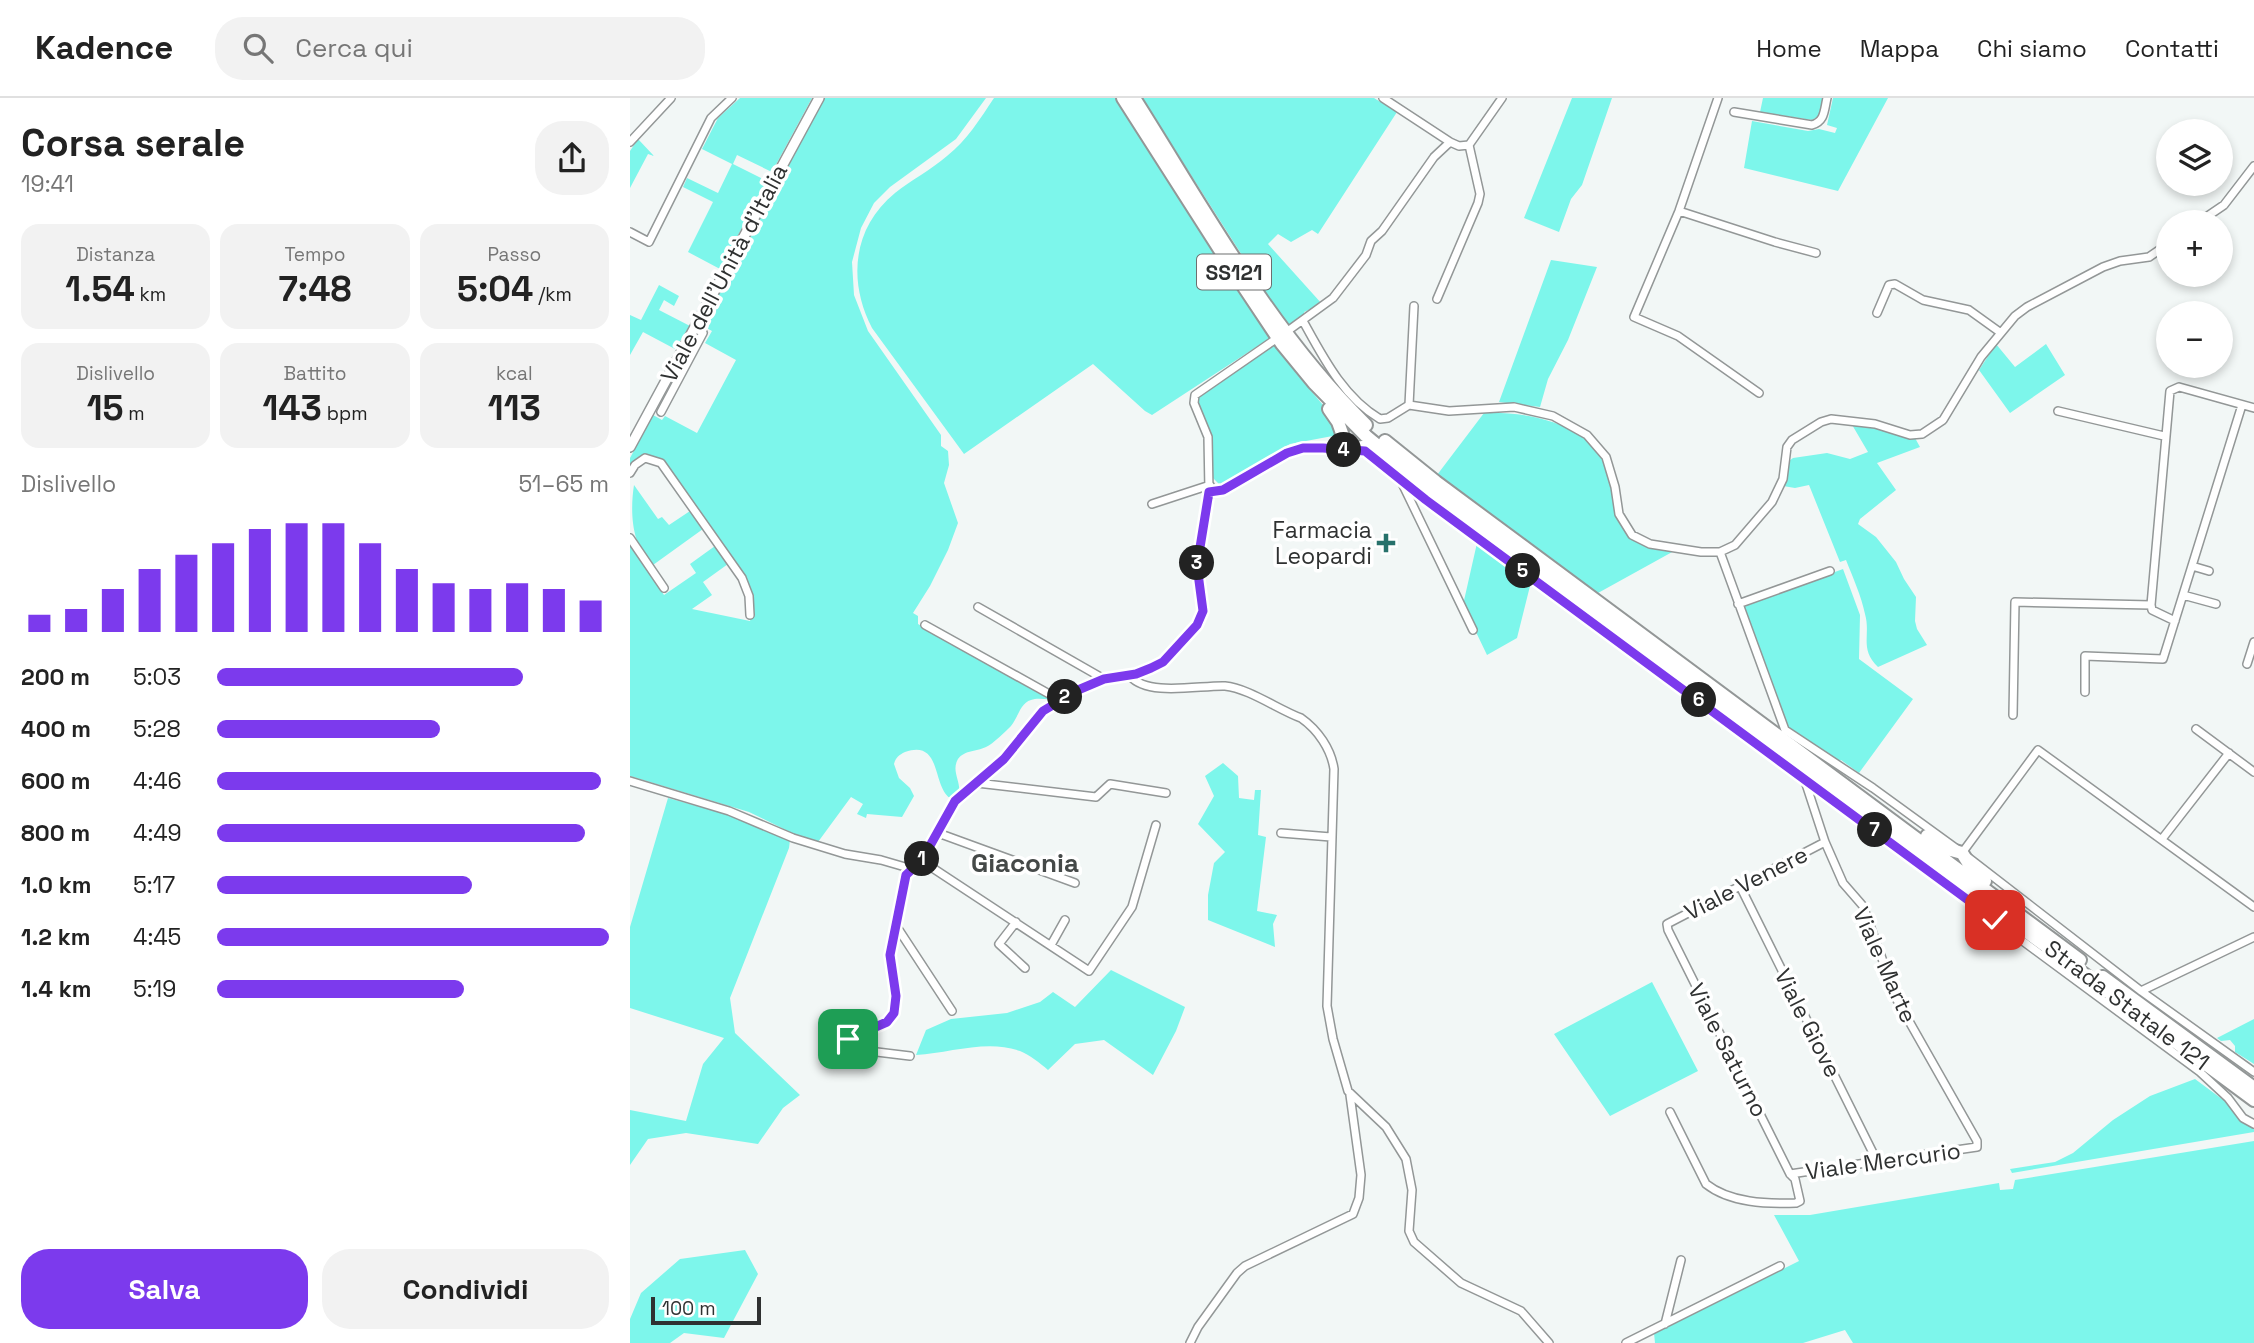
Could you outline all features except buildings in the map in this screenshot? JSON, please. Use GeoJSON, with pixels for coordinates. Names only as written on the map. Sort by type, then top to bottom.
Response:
{"type":"FeatureCollection","features":[{"type":"Feature","properties":{"kind":"main road","name":"SS121"},"geometry":{"type":"LineString","coordinates":[[1123,98],[1238,278],[1354,443]]}},
{"type":"Feature","properties":{"kind":"main road","name":"SS121"},"geometry":{"type":"LineString","coordinates":[[1134,98],[1279,325],[1320,377],[1354,443]]}},
{"type":"Feature","properties":{"kind":"main road"},"geometry":{"type":"LineString","coordinates":[[1297,364],[1309,386],[1333,413],[1354,443]]}},
{"type":"Feature","properties":{"kind":"main road","name":"Strada Statale 121"},"geometry":{"type":"LineString","coordinates":[[1354,443],[1430,489],[2254,1100]]}},
{"type":"Feature","properties":{"kind":"main road","name":"Strada Statale 121"},"geometry":{"type":"LineString","coordinates":[[1354,443],[1436,482],[2254,1088]]}},
{"type":"Feature","properties":{"kind":"main road"},"geometry":{"type":"LineString","coordinates":[[1851,790],[1872,798],[1944,848],[1962,853],[1974,872],[2010,900],[2023,917]]}},
{"type":"Feature","properties":{"kind":"street"},"geometry":{"type":"LineString","coordinates":[[630,232],[649,242],[711,118],[732,98]]}},
{"type":"Feature","properties":{"kind":"street","name":"Viale dell'Unità d'Italia"},"geometry":{"type":"LineString","coordinates":[[630,447],[819,98]]}},
{"type":"Feature","properties":{"kind":"street"},"geometry":{"type":"LineString","coordinates":[[1383,98],[1450,142],[1459,146],[1469,145]]}},
{"type":"Feature","properties":{"kind":"street"},"geometry":{"type":"LineString","coordinates":[[1437,299],[1478,204],[1480,194],[1469,145],[1502,98]]}},
{"type":"Feature","properties":{"kind":"street"},"geometry":{"type":"LineString","coordinates":[[1718,98],[1679,211],[1634,317],[1678,336],[1759,393]]}},
{"type":"Feature","properties":{"kind":"street"},"geometry":{"type":"LineString","coordinates":[[1734,113],[1812,125],[1820,123],[1823,118],[1827,98]]}},
{"type":"Feature","properties":{"kind":"street"},"geometry":{"type":"LineString","coordinates":[[630,142],[667,100]]}},
{"type":"Feature","properties":{"kind":"street"},"geometry":{"type":"LineString","coordinates":[[1289,330],[1332,298],[1366,256],[1371,241],[1382,231],[1434,157],[1450,142]]}},
{"type":"Feature","properties":{"kind":"street"},"geometry":{"type":"LineString","coordinates":[[2215,210],[2232,197],[2254,166]]}},
{"type":"Feature","properties":{"kind":"street"},"geometry":{"type":"LineString","coordinates":[[1679,211],[1816,253]]}},
{"type":"Feature","properties":{"kind":"street"},"geometry":{"type":"LineString","coordinates":[[1303,321],[1334,376],[1366,410],[1380,419],[1388,418],[1409,405],[1449,411],[1514,407],[1553,416],[1587,435],[1605,457],[1615,487],[1619,514],[1632,535],[1650,544],[1701,552],[1720,552],[1735,545],[1772,502],[1783,479],[1787,447],[1793,440],[1830,419],[1875,424],[1910,435],[1922,434],[1948,414],[1981,357],[2015,316],[2042,298],[2103,267],[2120,261],[2149,257],[2156,252]]}},
{"type":"Feature","properties":{"kind":"street"},"geometry":{"type":"LineString","coordinates":[[1877,313],[1889,285],[1895,284],[1923,300],[1969,310],[2001,333]]}},
{"type":"Feature","properties":{"kind":"street"},"geometry":{"type":"LineString","coordinates":[[1409,405],[1414,306]]}},
{"type":"Feature","properties":{"kind":"street"},"geometry":{"type":"LineString","coordinates":[[661,412],[703,333],[695,328]]}},
{"type":"Feature","properties":{"kind":"street"},"geometry":{"type":"LineString","coordinates":[[910,1056],[850,1052],[846,1047],[848,1039],[853,1035],[873,1030],[887,1022],[894,1013],[896,996],[889,962],[906,875],[922,860],[955,801],[1004,759],[1043,711],[1078,690],[1104,679],[1130,676],[1163,662],[1197,625],[1202,614],[1197,566],[1209,488],[1208,437],[1194,403],[1195,395],[1273,341]]}},
{"type":"Feature","properties":{"kind":"street"},"geometry":{"type":"LineString","coordinates":[[2175,621],[2152,610],[2151,605],[2169,395],[2174,388],[2184,388],[2254,408]]}},
{"type":"Feature","properties":{"kind":"street"},"geometry":{"type":"LineString","coordinates":[[2085,692],[2085,656],[2164,659],[2242,405]]}},
{"type":"Feature","properties":{"kind":"street"},"geometry":{"type":"LineString","coordinates":[[2058,411],[2164,436]]}},
{"type":"Feature","properties":{"kind":"street"},"geometry":{"type":"LineString","coordinates":[[1152,504],[1209,488],[1223,490],[1287,453],[1303,448],[1354,443],[2200,1072],[2228,1098],[2243,1118],[2254,1124]]}},
{"type":"Feature","properties":{"kind":"street"},"geometry":{"type":"LineString","coordinates":[[630,473],[635,465],[645,458],[661,463],[742,578],[749,596],[750,615]]}},
{"type":"Feature","properties":{"kind":"street"},"geometry":{"type":"LineString","coordinates":[[1401,480],[1473,630]]}},
{"type":"Feature","properties":{"kind":"street"},"geometry":{"type":"LineString","coordinates":[[630,538],[664,588]]}},
{"type":"Feature","properties":{"kind":"street"},"geometry":{"type":"LineString","coordinates":[[1720,552],[1785,730],[1873,788],[2254,1072]]}},
{"type":"Feature","properties":{"kind":"street"},"geometry":{"type":"LineString","coordinates":[[2192,566],[2209,571]]}},
{"type":"Feature","properties":{"kind":"street"},"geometry":{"type":"LineString","coordinates":[[1738,604],[1830,571]]}},
{"type":"Feature","properties":{"kind":"street"},"geometry":{"type":"LineString","coordinates":[[2183,595],[2217,604]]}},
{"type":"Feature","properties":{"kind":"street"},"geometry":{"type":"LineString","coordinates":[[2013,715],[2015,602],[2151,605]]}},
{"type":"Feature","properties":{"kind":"street"},"geometry":{"type":"LineString","coordinates":[[978,607],[1104,679]]}},
{"type":"Feature","properties":{"kind":"street"},"geometry":{"type":"LineString","coordinates":[[925,625],[1060,700]]}},
{"type":"Feature","properties":{"kind":"street"},"geometry":{"type":"LineString","coordinates":[[2247,664],[2254,642]]}},
{"type":"Feature","properties":{"kind":"street"},"geometry":{"type":"LineString","coordinates":[[1130,676],[1141,685],[1190,689],[1231,687],[1308,723],[1330,751],[1332,759],[1327,1006],[1333,1039],[1350,1094],[1361,1175],[1359,1198],[1353,1214],[1245,1266],[1198,1327],[1190,1343]]}},
{"type":"Feature","properties":{"kind":"street"},"geometry":{"type":"LineString","coordinates":[[2196,729],[2254,772]]}},
{"type":"Feature","properties":{"kind":"street"},"geometry":{"type":"LineString","coordinates":[[1962,853],[2038,750],[2254,907]]}},
{"type":"Feature","properties":{"kind":"street"},"geometry":{"type":"LineString","coordinates":[[2162,839],[2229,753]]}},
{"type":"Feature","properties":{"kind":"street","name":"Viale Marte"},"geometry":{"type":"LineString","coordinates":[[1804,778],[1825,842],[1843,883],[1863,906],[1897,1000],[1977,1141],[1977,1147]]}},
{"type":"Feature","properties":{"kind":"street"},"geometry":{"type":"LineString","coordinates":[[630,781],[729,811],[793,838],[845,855],[881,860],[912,869]]}},
{"type":"Feature","properties":{"kind":"street"},"geometry":{"type":"LineString","coordinates":[[977,783],[1096,797],[1110,783],[1167,793]]}},
{"type":"Feature","properties":{"kind":"street"},"geometry":{"type":"LineString","coordinates":[[922,860],[1089,971],[1132,907],[1156,825]]}},
{"type":"Feature","properties":{"kind":"street"},"geometry":{"type":"LineString","coordinates":[[938,833],[1075,883]]}},
{"type":"Feature","properties":{"kind":"street"},"geometry":{"type":"LineString","coordinates":[[1281,833],[1331,837]]}},
{"type":"Feature","properties":{"kind":"street","name":"Viale Venere"},"geometry":{"type":"LineString","coordinates":[[1667,924],[1825,842]]}},
{"type":"Feature","properties":{"kind":"street","name":"Viale Giove"},"geometry":{"type":"LineString","coordinates":[[1740,886],[1877,1161]]}},
{"type":"Feature","properties":{"kind":"street"},"geometry":{"type":"LineString","coordinates":[[1051,945],[1065,920]]}},
{"type":"Feature","properties":{"kind":"street"},"geometry":{"type":"LineString","coordinates":[[1016,922],[999,944],[1026,968]]}},
{"type":"Feature","properties":{"kind":"street"},"geometry":{"type":"LineString","coordinates":[[895,923],[952,1011]]}},
{"type":"Feature","properties":{"kind":"street","name":"Viale Saturno"},"geometry":{"type":"LineString","coordinates":[[1667,924],[1790,1174],[1795,1179],[1800,1201],[1758,1202],[1713,1190],[1706,1184],[1670,1112]]}},
{"type":"Feature","properties":{"kind":"street"},"geometry":{"type":"LineString","coordinates":[[2141,990],[2254,937]]}},
{"type":"Feature","properties":{"kind":"street"},"geometry":{"type":"LineString","coordinates":[[1350,1094],[1387,1127],[1406,1159],[1412,1189],[1409,1231],[1414,1242],[1461,1283],[1521,1311],[1549,1343]]}},
{"type":"Feature","properties":{"kind":"street","name":"Viale Mercurio"},"geometry":{"type":"LineString","coordinates":[[1790,1174],[1977,1147]]}},
{"type":"Feature","properties":{"kind":"street"},"geometry":{"type":"LineString","coordinates":[[1665,1324],[1681,1260]]}},
{"type":"Feature","properties":{"kind":"street"},"geometry":{"type":"LineString","coordinates":[[1626,1343],[1780,1266]]}},
{"type":"Feature","properties":{"kind":"shaded area"},"geometry":{"type":"Polygon","coordinates":[[[740,98],[812,98],[772,172],[737,155],[733,164],[767,181],[720,269],[688,252],[713,202],[683,187],[687,178],[718,193],[732,164],[702,149],[718,118],[740,98]]]}},
{"type":"Feature","properties":{"kind":"shaded area"},"geometry":{"type":"Polygon","coordinates":[[[824,98],[986,98],[956,139],[890,187],[874,203],[861,228],[852,262],[854,295],[868,331],[941,435],[941,446],[948,451],[949,465],[944,483],[958,523],[930,586],[913,613],[918,616],[918,624],[1053,699],[1027,702],[1011,726],[996,740],[986,747],[959,757],[955,769],[959,793],[950,798],[944,792],[931,758],[925,752],[917,750],[901,754],[894,764],[899,778],[914,796],[902,817],[867,814],[866,818],[857,814],[863,804],[851,797],[818,842],[796,835],[749,812],[630,776],[630,544],[664,595],[696,573],[690,564],[715,546],[728,564],[703,582],[712,595],[692,609],[750,621],[754,609],[750,587],[735,561],[662,460],[645,455],[637,458],[630,468],[630,458],[653,415],[662,420],[665,416],[697,433],[736,360],[705,343],[712,331],[701,325],[824,98]]]}},
{"type":"Feature","properties":{"kind":"shaded area"},"geometry":{"type":"Polygon","coordinates":[[[994,98],[1117,98],[1270,338],[1152,415],[1093,364],[964,454],[872,328],[859,292],[858,256],[862,239],[881,207],[895,193],[954,150],[973,129],[994,98]]]}},
{"type":"Feature","properties":{"kind":"shaded area"},"geometry":{"type":"Polygon","coordinates":[[[1142,98],[1374,98],[1397,112],[1318,234],[1312,230],[1291,242],[1278,234],[1268,244],[1322,304],[1304,312],[1304,315],[1287,326],[1142,98]]]}},
{"type":"Feature","properties":{"kind":"shaded area"},"geometry":{"type":"Polygon","coordinates":[[[1572,98],[1612,98],[1582,185],[1571,199],[1559,232],[1524,218],[1572,98]]]}},
{"type":"Feature","properties":{"kind":"shaded area"},"geometry":{"type":"Polygon","coordinates":[[[1763,98],[1823,98],[1819,116],[1812,120],[1760,112],[1763,98]]]}},
{"type":"Feature","properties":{"kind":"shaded area"},"geometry":{"type":"Polygon","coordinates":[[[1833,98],[1888,98],[1838,191],[1744,168],[1752,121],[1835,133],[1837,128],[1827,125],[1833,98]]]}},
{"type":"Feature","properties":{"kind":"shaded area"},"geometry":{"type":"Polygon","coordinates":[[[638,139],[654,156],[648,154],[630,188],[630,151],[638,139]]]}},
{"type":"Feature","properties":{"kind":"shaded area"},"geometry":{"type":"Polygon","coordinates":[[[1551,260],[1597,267],[1568,340],[1548,379],[1540,407],[1499,402],[1551,260]]]}},
{"type":"Feature","properties":{"kind":"shaded area"},"geometry":{"type":"Polygon","coordinates":[[[659,285],[679,296],[674,306],[664,300],[659,310],[690,326],[675,349],[643,332],[630,355],[630,315],[641,320],[659,285]]]}},
{"type":"Feature","properties":{"kind":"shaded area"},"geometry":{"type":"Polygon","coordinates":[[[1274,343],[1328,411],[1338,435],[1290,444],[1219,484],[1213,478],[1211,434],[1199,397],[1274,343]]]}},
{"type":"Feature","properties":{"kind":"shaded area"},"geometry":{"type":"Polygon","coordinates":[[[1996,344],[2015,367],[2046,344],[2065,375],[2010,413],[1979,370],[1996,344]]]}},
{"type":"Feature","properties":{"kind":"shaded area"},"geometry":{"type":"Polygon","coordinates":[[[1484,413],[1533,417],[1582,436],[1603,460],[1624,531],[1650,546],[1674,551],[1598,593],[1437,475],[1484,413]]]}},
{"type":"Feature","properties":{"kind":"shaded area"},"geometry":{"type":"Polygon","coordinates":[[[1851,423],[1915,438],[1920,447],[1877,463],[1896,490],[1860,519],[1858,524],[1876,537],[1896,562],[1916,597],[1915,621],[1927,645],[1878,667],[1867,648],[1867,622],[1857,587],[1846,560],[1840,562],[1809,485],[1795,488],[1783,486],[1789,461],[1793,458],[1827,453],[1850,459],[1868,452],[1851,423]]]}},
{"type":"Feature","properties":{"kind":"shaded area"},"geometry":{"type":"Polygon","coordinates":[[[634,485],[658,519],[662,517],[669,525],[690,511],[703,529],[653,565],[640,549],[636,539],[632,517],[634,485]]]}},
{"type":"Feature","properties":{"kind":"shaded area"},"geometry":{"type":"Polygon","coordinates":[[[1477,543],[1531,582],[1517,638],[1487,655],[1463,605],[1477,543]]]}},
{"type":"Feature","properties":{"kind":"shaded area"},"geometry":{"type":"Polygon","coordinates":[[[1843,569],[1860,615],[1859,659],[1913,699],[1859,773],[1788,729],[1742,608],[1843,569]]]}},
{"type":"Feature","properties":{"kind":"shaded area"},"geometry":{"type":"Polygon","coordinates":[[[1223,763],[1238,776],[1239,798],[1254,800],[1255,790],[1261,790],[1258,835],[1266,837],[1257,911],[1277,915],[1273,924],[1275,947],[1208,920],[1208,895],[1214,863],[1225,852],[1198,824],[1214,796],[1205,776],[1223,763]]]}},
{"type":"Feature","properties":{"kind":"shaded area"},"geometry":{"type":"Polygon","coordinates":[[[668,798],[726,814],[790,840],[730,998],[735,1033],[800,1095],[783,1108],[758,1144],[686,1133],[648,1139],[630,1165],[630,1110],[686,1121],[703,1064],[724,1038],[630,1008],[630,927],[668,798]]]}},
{"type":"Feature","properties":{"kind":"shaded area"},"geometry":{"type":"Polygon","coordinates":[[[1111,970],[1185,1007],[1153,1075],[1104,1040],[1075,1044],[1048,1070],[1020,1051],[995,1046],[916,1055],[926,1030],[951,1019],[1007,1013],[1040,1002],[1053,992],[1075,1007],[1111,970]]]}},
{"type":"Feature","properties":{"kind":"shaded area"},"geometry":{"type":"Polygon","coordinates":[[[1652,982],[1698,1071],[1610,1116],[1554,1034],[1652,982]]]}},
{"type":"Feature","properties":{"kind":"shaded area"},"geometry":{"type":"Polygon","coordinates":[[[2254,1019],[2254,1064],[2235,1052],[2235,1046],[2230,1040],[2221,1041],[2217,1038],[2254,1019]]]}},
{"type":"Feature","properties":{"kind":"shaded area"},"geometry":{"type":"Polygon","coordinates":[[[2195,1079],[2226,1102],[2245,1124],[2254,1128],[2254,1132],[2012,1173],[2010,1169],[2055,1162],[2073,1153],[2113,1120],[2150,1096],[2195,1079]]]}},
{"type":"Feature","properties":{"kind":"shaded area"},"geometry":{"type":"Polygon","coordinates":[[[2254,1141],[2254,1343],[1853,1343],[1845,1330],[1803,1343],[1655,1343],[1654,1333],[1799,1261],[1774,1215],[1810,1215],[1999,1183],[2000,1190],[2013,1189],[2015,1180],[2254,1141]]]}},
{"type":"Feature","properties":{"kind":"shaded area"},"geometry":{"type":"Polygon","coordinates":[[[745,1250],[758,1274],[724,1338],[684,1333],[670,1343],[630,1343],[630,1319],[641,1293],[680,1259],[745,1250]]]}},
{"type":"Feature","properties":{"kind":"place","name":"Farmacia Leopardi"},"geometry":{"type":"Point","coordinates":[1386,543]}},
{"type":"Feature","properties":{"kind":"district","name":"Giaconia"},"geometry":{"type":"Point","coordinates":[1025,863]}},
{"type":"Feature","properties":{"kind":"route"},"geometry":{"type":"LineString","coordinates":[[848,1039],[873,1030],[887,1022],[894,1013],[896,996],[889,962],[906,875],[922,860],[955,801],[1004,759],[1043,711],[1078,690],[1104,679],[1130,676],[1163,662],[1197,625],[1203,611],[1197,566],[1209,492],[1223,490],[1287,453],[1303,448],[1365,451],[1426,500],[1995,920]]}}]}
